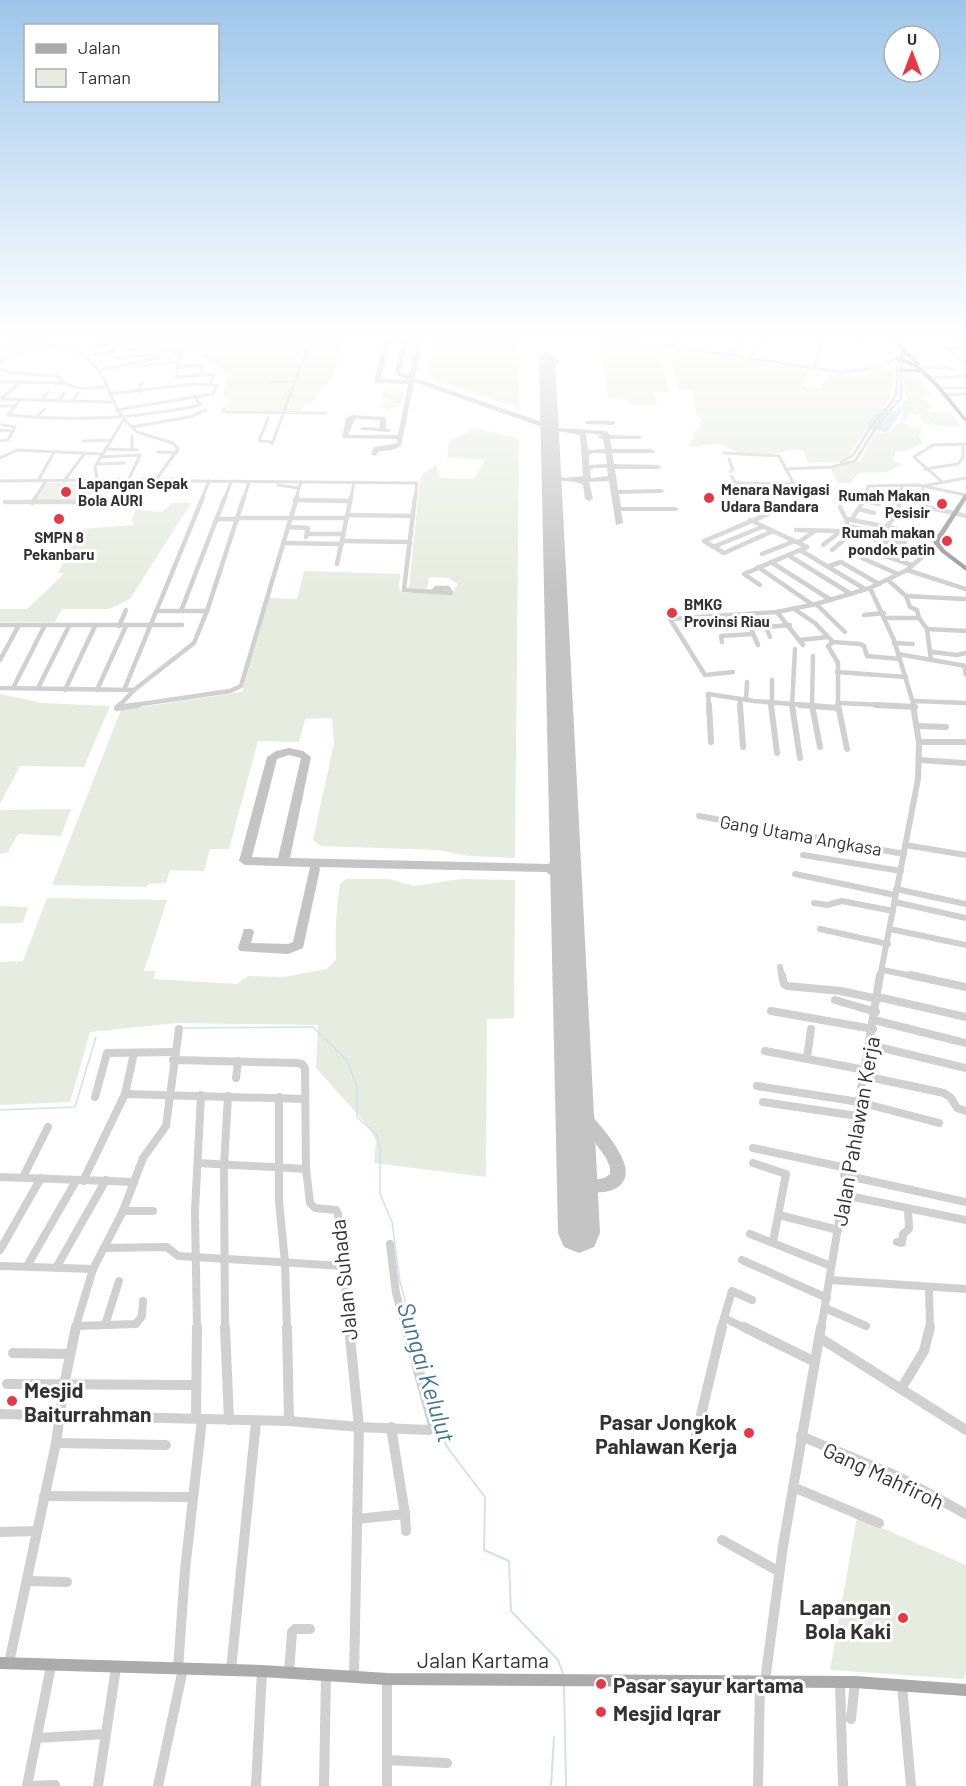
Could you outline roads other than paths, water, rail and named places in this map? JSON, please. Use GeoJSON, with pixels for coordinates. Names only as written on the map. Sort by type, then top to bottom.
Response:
{"type":"FeatureCollection","features":[{"type":"Feature","properties":{"kind":"highway"},"geometry":{"type":"LineString","coordinates":[[966,500],[935,545],[966,567]]}},
{"type":"Feature","properties":{"kind":"main road","name":"Jalan Kartama"},"geometry":{"type":"LineString","coordinates":[[5,1663],[262,1671],[387,1679],[855,1682],[966,1690]]}},
{"type":"Feature","properties":{"kind":"street"},"geometry":{"type":"LineString","coordinates":[[97,481],[95,470],[97,464],[123,421]]}},
{"type":"Feature","properties":{"kind":"street"},"geometry":{"type":"LineString","coordinates":[[126,421],[139,433],[173,443],[178,449],[177,453],[163,466],[155,481]]}},
{"type":"Feature","properties":{"kind":"street"},"geometry":{"type":"LineString","coordinates":[[132,427],[164,421]]}},
{"type":"Feature","properties":{"kind":"street"},"geometry":{"type":"LineString","coordinates":[[267,421],[260,442],[272,443],[279,421]]}},
{"type":"Feature","properties":{"kind":"street"},"geometry":{"type":"LineString","coordinates":[[784,466],[832,467],[849,464],[858,459],[877,421]]}},
{"type":"Feature","properties":{"kind":"street"},"geometry":{"type":"LineString","coordinates":[[784,466],[843,462],[853,455],[880,421]]}},
{"type":"Feature","properties":{"kind":"street"},"geometry":{"type":"LineString","coordinates":[[0,426],[15,427],[7,441],[0,441]]}},
{"type":"Feature","properties":{"kind":"street"},"geometry":{"type":"LineString","coordinates":[[264,428],[277,428]]}},
{"type":"Feature","properties":{"kind":"street"},"geometry":{"type":"LineString","coordinates":[[0,435],[10,436]]}},
{"type":"Feature","properties":{"kind":"street"},"geometry":{"type":"LineString","coordinates":[[132,436],[132,450]]}},
{"type":"Feature","properties":{"kind":"street"},"geometry":{"type":"LineString","coordinates":[[84,441],[111,440]]}},
{"type":"Feature","properties":{"kind":"street"},"geometry":{"type":"LineString","coordinates":[[924,469],[958,464],[963,457],[965,444],[933,445],[914,456],[913,458],[924,469],[941,482]]}},
{"type":"Feature","properties":{"kind":"street"},"geometry":{"type":"LineString","coordinates":[[859,445],[865,446]]}},
{"type":"Feature","properties":{"kind":"street"},"geometry":{"type":"LineString","coordinates":[[105,449],[139,452]]}},
{"type":"Feature","properties":{"kind":"street"},"geometry":{"type":"LineString","coordinates":[[0,458],[17,450],[85,453],[101,456],[139,452]]}},
{"type":"Feature","properties":{"kind":"street"},"geometry":{"type":"LineString","coordinates":[[38,481],[54,452]]}},
{"type":"Feature","properties":{"kind":"street"},"geometry":{"type":"LineString","coordinates":[[128,481],[139,452]]}},
{"type":"Feature","properties":{"kind":"street"},"geometry":{"type":"LineString","coordinates":[[158,452],[177,453]]}},
{"type":"Feature","properties":{"kind":"street"},"geometry":{"type":"LineString","coordinates":[[64,481],[76,468],[85,453]]}},
{"type":"Feature","properties":{"kind":"street"},"geometry":{"type":"LineString","coordinates":[[726,453],[779,456],[784,466],[787,482]]}},
{"type":"Feature","properties":{"kind":"street"},"geometry":{"type":"LineString","coordinates":[[727,459],[730,468]]}},
{"type":"Feature","properties":{"kind":"street"},"geometry":{"type":"LineString","coordinates":[[97,464],[124,463]]}},
{"type":"Feature","properties":{"kind":"street"},"geometry":{"type":"LineString","coordinates":[[787,482],[744,482],[733,477],[735,482],[740,483],[787,482],[794,484],[787,482]]}},
{"type":"Feature","properties":{"kind":"street"},"geometry":{"type":"LineString","coordinates":[[923,486],[966,478]]}},
{"type":"Feature","properties":{"kind":"street"},"geometry":{"type":"LineString","coordinates":[[0,481],[417,483],[405,590],[432,592]]}},
{"type":"Feature","properties":{"kind":"street"},"geometry":{"type":"LineString","coordinates":[[32,503],[46,481]]}},
{"type":"Feature","properties":{"kind":"street"},"geometry":{"type":"LineString","coordinates":[[5,502],[93,502],[104,481]]}},
{"type":"Feature","properties":{"kind":"street"},"geometry":{"type":"LineString","coordinates":[[124,690],[209,482]]}},
{"type":"Feature","properties":{"kind":"street"},"geometry":{"type":"LineString","coordinates":[[181,611],[231,482]]}},
{"type":"Feature","properties":{"kind":"street"},"geometry":{"type":"LineString","coordinates":[[249,482],[207,611],[194,643],[134,690],[117,708],[230,691],[241,686],[301,482]]}},
{"type":"Feature","properties":{"kind":"street"},"geometry":{"type":"LineString","coordinates":[[257,482],[299,488]]}},
{"type":"Feature","properties":{"kind":"street"},"geometry":{"type":"LineString","coordinates":[[337,564],[354,482]]}},
{"type":"Feature","properties":{"kind":"street"},"geometry":{"type":"LineString","coordinates":[[852,519],[865,501],[869,486],[923,486],[966,500]]}},
{"type":"Feature","properties":{"kind":"street"},"geometry":{"type":"LineString","coordinates":[[887,526],[898,513],[902,486]]}},
{"type":"Feature","properties":{"kind":"street"},"geometry":{"type":"LineString","coordinates":[[923,486],[922,507],[966,516]]}},
{"type":"Feature","properties":{"kind":"street"},"geometry":{"type":"LineString","coordinates":[[867,493],[901,496]]}},
{"type":"Feature","properties":{"kind":"street"},"geometry":{"type":"LineString","coordinates":[[295,500],[351,501]]}},
{"type":"Feature","properties":{"kind":"street"},"geometry":{"type":"LineString","coordinates":[[865,501],[879,504]]}},
{"type":"Feature","properties":{"kind":"street"},"geometry":{"type":"LineString","coordinates":[[840,507],[847,526]]}},
{"type":"Feature","properties":{"kind":"street"},"geometry":{"type":"LineString","coordinates":[[858,509],[874,513]]}},
{"type":"Feature","properties":{"kind":"street"},"geometry":{"type":"LineString","coordinates":[[768,514],[704,542],[724,553],[773,531]]}},
{"type":"Feature","properties":{"kind":"street"},"geometry":{"type":"LineString","coordinates":[[216,519],[413,516]]}},
{"type":"Feature","properties":{"kind":"street"},"geometry":{"type":"LineString","coordinates":[[846,519],[887,526],[935,545]]}},
{"type":"Feature","properties":{"kind":"street"},"geometry":{"type":"LineString","coordinates":[[750,520],[808,546],[744,574],[760,585]]}},
{"type":"Feature","properties":{"kind":"street"},"geometry":{"type":"LineString","coordinates":[[713,547],[762,526]]}},
{"type":"Feature","properties":{"kind":"street"},"geometry":{"type":"LineString","coordinates":[[823,545],[847,526],[885,534],[888,538],[935,545]]}},
{"type":"Feature","properties":{"kind":"street"},"geometry":{"type":"LineString","coordinates":[[288,527],[306,527],[308,529],[304,543]]}},
{"type":"Feature","properties":{"kind":"street"},"geometry":{"type":"LineString","coordinates":[[796,530],[839,531],[935,545]]}},
{"type":"Feature","properties":{"kind":"street"},"geometry":{"type":"LineString","coordinates":[[762,554],[797,542],[816,530]]}},
{"type":"Feature","properties":{"kind":"street"},"geometry":{"type":"LineString","coordinates":[[307,534],[344,534]]}},
{"type":"Feature","properties":{"kind":"street"},"geometry":{"type":"LineString","coordinates":[[832,550],[851,534]]}},
{"type":"Feature","properties":{"kind":"street"},"geometry":{"type":"LineString","coordinates":[[283,543],[410,542]]}},
{"type":"Feature","properties":{"kind":"street"},"geometry":{"type":"LineString","coordinates":[[733,672],[705,675],[670,619],[777,612],[815,605],[888,580],[909,568],[935,545]]}},
{"type":"Feature","properties":{"kind":"street"},"geometry":{"type":"LineString","coordinates":[[862,548],[966,590]]}},
{"type":"Feature","properties":{"kind":"street"},"geometry":{"type":"LineString","coordinates":[[800,550],[867,589]]}},
{"type":"Feature","properties":{"kind":"street"},"geometry":{"type":"LineString","coordinates":[[788,555],[851,594]]}},
{"type":"Feature","properties":{"kind":"street"},"geometry":{"type":"LineString","coordinates":[[870,561],[880,555]]}},
{"type":"Feature","properties":{"kind":"street"},"geometry":{"type":"LineString","coordinates":[[862,558],[898,574]]}},
{"type":"Feature","properties":{"kind":"street"},"geometry":{"type":"LineString","coordinates":[[771,562],[831,600]]}},
{"type":"Feature","properties":{"kind":"street"},"geometry":{"type":"LineString","coordinates":[[829,566],[839,562],[879,584]]}},
{"type":"Feature","properties":{"kind":"street"},"geometry":{"type":"LineString","coordinates":[[758,567],[815,605],[845,632]]}},
{"type":"Feature","properties":{"kind":"street"},"geometry":{"type":"LineString","coordinates":[[843,574],[854,570]]}},
{"type":"Feature","properties":{"kind":"street"},"geometry":{"type":"LineString","coordinates":[[888,580],[906,596],[910,607],[917,610],[919,618],[927,629],[932,652],[931,660]]}},
{"type":"Feature","properties":{"kind":"street","name":"Jalan Pahlawan Kerja"},"geometry":{"type":"LineString","coordinates":[[758,1786],[763,1681],[778,1571],[827,1298],[844,1195],[845,1172],[874,1024],[919,760],[918,726],[906,677],[878,599],[867,589]]}},
{"type":"Feature","properties":{"kind":"street"},"geometry":{"type":"LineString","coordinates":[[906,596],[964,599]]}},
{"type":"Feature","properties":{"kind":"street"},"geometry":{"type":"LineString","coordinates":[[794,609],[812,621],[833,642],[861,644],[867,656],[931,660],[965,666],[966,675]]}},
{"type":"Feature","properties":{"kind":"street"},"geometry":{"type":"LineString","coordinates":[[119,626],[126,610]]}},
{"type":"Feature","properties":{"kind":"street"},"geometry":{"type":"LineString","coordinates":[[156,611],[207,611]]}},
{"type":"Feature","properties":{"kind":"street"},"geometry":{"type":"LineString","coordinates":[[777,612],[802,642],[827,637]]}},
{"type":"Feature","properties":{"kind":"street"},"geometry":{"type":"LineString","coordinates":[[745,615],[758,645]]}},
{"type":"Feature","properties":{"kind":"street"},"geometry":{"type":"LineString","coordinates":[[864,615],[919,618]]}},
{"type":"Feature","properties":{"kind":"street"},"geometry":{"type":"LineString","coordinates":[[0,625],[182,625]]}},
{"type":"Feature","properties":{"kind":"street"},"geometry":{"type":"LineString","coordinates":[[0,660],[19,625]]}},
{"type":"Feature","properties":{"kind":"street"},"geometry":{"type":"LineString","coordinates":[[13,688],[45,625]]}},
{"type":"Feature","properties":{"kind":"street"},"geometry":{"type":"LineString","coordinates":[[770,637],[766,627],[790,625]]}},
{"type":"Feature","properties":{"kind":"street"},"geometry":{"type":"LineString","coordinates":[[38,688],[69,626]]}},
{"type":"Feature","properties":{"kind":"street"},"geometry":{"type":"LineString","coordinates":[[65,690],[95,626]]}},
{"type":"Feature","properties":{"kind":"street"},"geometry":{"type":"LineString","coordinates":[[97,690],[126,626]]}},
{"type":"Feature","properties":{"kind":"street"},"geometry":{"type":"LineString","coordinates":[[927,629],[966,630]]}},
{"type":"Feature","properties":{"kind":"street"},"geometry":{"type":"LineString","coordinates":[[722,642],[721,636],[753,634]]}},
{"type":"Feature","properties":{"kind":"street"},"geometry":{"type":"LineString","coordinates":[[833,642],[828,645],[837,662],[838,705],[847,749]]}},
{"type":"Feature","properties":{"kind":"street"},"geometry":{"type":"LineString","coordinates":[[894,643],[913,644]]}},
{"type":"Feature","properties":{"kind":"street"},"geometry":{"type":"LineString","coordinates":[[923,644],[930,644]]}},
{"type":"Feature","properties":{"kind":"street"},"geometry":{"type":"LineString","coordinates":[[795,650],[791,703],[800,758]]}},
{"type":"Feature","properties":{"kind":"street"},"geometry":{"type":"LineString","coordinates":[[932,652],[957,655],[966,652]]}},
{"type":"Feature","properties":{"kind":"street"},"geometry":{"type":"LineString","coordinates":[[813,656],[812,705],[820,747]]}},
{"type":"Feature","properties":{"kind":"street"},"geometry":{"type":"LineString","coordinates":[[837,672],[906,677]]}},
{"type":"Feature","properties":{"kind":"street"},"geometry":{"type":"LineString","coordinates":[[772,680],[771,701],[777,753]]}},
{"type":"Feature","properties":{"kind":"street"},"geometry":{"type":"LineString","coordinates":[[743,747],[743,699],[747,682]]}},
{"type":"Feature","properties":{"kind":"street"},"geometry":{"type":"LineString","coordinates":[[0,688],[134,690]]}},
{"type":"Feature","properties":{"kind":"street"},"geometry":{"type":"LineString","coordinates":[[711,742],[708,694],[812,705],[966,703]]}},
{"type":"Feature","properties":{"kind":"street"},"geometry":{"type":"LineString","coordinates":[[918,726],[946,727]]}},
{"type":"Feature","properties":{"kind":"street"},"geometry":{"type":"LineString","coordinates":[[920,742],[966,742]]}},
{"type":"Feature","properties":{"kind":"street"},"geometry":{"type":"LineString","coordinates":[[919,760],[964,763]]}},
{"type":"Feature","properties":{"kind":"street","name":"Gang Utama Angkasa"},"geometry":{"type":"LineString","coordinates":[[699,816],[904,854]]}},
{"type":"Feature","properties":{"kind":"street"},"geometry":{"type":"LineString","coordinates":[[905,845],[966,855]]}},
{"type":"Feature","properties":{"kind":"street"},"geometry":{"type":"LineString","coordinates":[[803,855],[901,870]]}},
{"type":"Feature","properties":{"kind":"street"},"geometry":{"type":"LineString","coordinates":[[795,874],[896,895],[966,904]]}},
{"type":"Feature","properties":{"kind":"street"},"geometry":{"type":"LineString","coordinates":[[896,895],[966,918]]}},
{"type":"Feature","properties":{"kind":"street"},"geometry":{"type":"LineString","coordinates":[[814,903],[827,905],[842,902],[893,911]]}},
{"type":"Feature","properties":{"kind":"street"},"geometry":{"type":"LineString","coordinates":[[820,929],[888,944]]}},
{"type":"Feature","properties":{"kind":"street"},"geometry":{"type":"LineString","coordinates":[[890,929],[966,945]]}},
{"type":"Feature","properties":{"kind":"street"},"geometry":{"type":"LineString","coordinates":[[780,967],[784,984],[787,986],[841,991],[966,1017]]}},
{"type":"Feature","properties":{"kind":"street"},"geometry":{"type":"LineString","coordinates":[[883,970],[966,987]]}},
{"type":"Feature","properties":{"kind":"street"},"geometry":{"type":"LineString","coordinates":[[835,1000],[876,1011]]}},
{"type":"Feature","properties":{"kind":"street"},"geometry":{"type":"LineString","coordinates":[[771,1011],[874,1024],[966,1043]]}},
{"type":"Feature","properties":{"kind":"street"},"geometry":{"type":"LineString","coordinates":[[5,1663],[27,1581],[56,1443],[63,1385],[76,1326],[93,1269],[123,1211],[148,1150],[166,1126],[178,1029]]}},
{"type":"Feature","properties":{"kind":"street"},"geometry":{"type":"LineString","coordinates":[[807,1058],[811,1029]]}},
{"type":"Feature","properties":{"kind":"street"},"geometry":{"type":"LineString","coordinates":[[870,1045],[966,1068]]}},
{"type":"Feature","properties":{"kind":"street"},"geometry":{"type":"LineString","coordinates":[[765,1051],[807,1058],[944,1093],[951,1098],[957,1108],[966,1111]]}},
{"type":"Feature","properties":{"kind":"street"},"geometry":{"type":"LineString","coordinates":[[95,1097],[107,1053],[238,1061],[236,1078]]}},
{"type":"Feature","properties":{"kind":"street"},"geometry":{"type":"LineString","coordinates":[[27,1266],[80,1181],[125,1094],[134,1053]]}},
{"type":"Feature","properties":{"kind":"street","name":"Jalan Suhada"},"geometry":{"type":"LineString","coordinates":[[238,1061],[302,1064],[305,1068],[306,1169],[311,1206],[337,1211],[359,1427],[354,1677]]}},
{"type":"Feature","properties":{"kind":"street"},"geometry":{"type":"LineString","coordinates":[[757,1086],[859,1102],[939,1123]]}},
{"type":"Feature","properties":{"kind":"street"},"geometry":{"type":"LineString","coordinates":[[125,1094],[305,1099]]}},
{"type":"Feature","properties":{"kind":"street"},"geometry":{"type":"LineString","coordinates":[[158,1786],[180,1669],[199,1419],[196,1385],[195,1211],[201,1095]]}},
{"type":"Feature","properties":{"kind":"street"},"geometry":{"type":"LineString","coordinates":[[228,1096],[230,1140],[224,1166],[225,1345],[229,1420]]}},
{"type":"Feature","properties":{"kind":"street"},"geometry":{"type":"LineString","coordinates":[[279,1097],[279,1202],[285,1263],[289,1421]]}},
{"type":"Feature","properties":{"kind":"street"},"geometry":{"type":"LineString","coordinates":[[764,1102],[857,1116]]}},
{"type":"Feature","properties":{"kind":"street"},"geometry":{"type":"LineString","coordinates":[[23,1177],[48,1126]]}},
{"type":"Feature","properties":{"kind":"street"},"geometry":{"type":"LineString","coordinates":[[753,1148],[793,1156],[845,1172],[966,1202]]}},
{"type":"Feature","properties":{"kind":"street"},"geometry":{"type":"LineString","coordinates":[[198,1163],[306,1169]]}},
{"type":"Feature","properties":{"kind":"street"},"geometry":{"type":"LineString","coordinates":[[753,1163],[785,1172],[773,1242]]}},
{"type":"Feature","properties":{"kind":"street"},"geometry":{"type":"LineString","coordinates":[[0,1177],[80,1181],[106,1179],[134,1182]]}},
{"type":"Feature","properties":{"kind":"street"},"geometry":{"type":"LineString","coordinates":[[0,1250],[41,1178]]}},
{"type":"Feature","properties":{"kind":"street"},"geometry":{"type":"LineString","coordinates":[[56,1268],[106,1179]]}},
{"type":"Feature","properties":{"kind":"street"},"geometry":{"type":"LineString","coordinates":[[844,1195],[966,1220]]}},
{"type":"Feature","properties":{"kind":"street"},"geometry":{"type":"LineString","coordinates":[[897,1242],[902,1242],[903,1234],[910,1227],[909,1208]]}},
{"type":"Feature","properties":{"kind":"street"},"geometry":{"type":"LineString","coordinates":[[123,1211],[153,1212]]}},
{"type":"Feature","properties":{"kind":"street"},"geometry":{"type":"LineString","coordinates":[[779,1215],[838,1230]]}},
{"type":"Feature","properties":{"kind":"street"},"geometry":{"type":"LineString","coordinates":[[750,1234],[831,1266]]}},
{"type":"Feature","properties":{"kind":"street"},"geometry":{"type":"LineString","coordinates":[[0,1414],[289,1421],[359,1427],[432,1429],[433,1425],[396,1293],[390,1244]]}},
{"type":"Feature","properties":{"kind":"street"},"geometry":{"type":"LineString","coordinates":[[104,1248],[167,1247],[178,1256],[342,1266]]}},
{"type":"Feature","properties":{"kind":"street"},"geometry":{"type":"LineString","coordinates":[[742,1260],[827,1298]]}},
{"type":"Feature","properties":{"kind":"street"},"geometry":{"type":"LineString","coordinates":[[1,1268],[27,1266],[93,1269]]}},
{"type":"Feature","properties":{"kind":"street"},"geometry":{"type":"LineString","coordinates":[[830,1280],[966,1289]]}},
{"type":"Feature","properties":{"kind":"street"},"geometry":{"type":"LineString","coordinates":[[105,1325],[119,1281]]}},
{"type":"Feature","properties":{"kind":"street"},"geometry":{"type":"LineString","coordinates":[[901,1389],[921,1358],[930,1337],[932,1320],[929,1287]]}},
{"type":"Feature","properties":{"kind":"street"},"geometry":{"type":"LineString","coordinates":[[696,1436],[732,1291],[752,1300]]}},
{"type":"Feature","properties":{"kind":"street"},"geometry":{"type":"LineString","coordinates":[[76,1326],[136,1324],[142,1316],[143,1301]]}},
{"type":"Feature","properties":{"kind":"street"},"geometry":{"type":"LineString","coordinates":[[825,1308],[866,1326]]}},
{"type":"Feature","properties":{"kind":"street"},"geometry":{"type":"LineString","coordinates":[[724,1318],[814,1362]]}},
{"type":"Feature","properties":{"kind":"street"},"geometry":{"type":"LineString","coordinates":[[820,1338],[966,1430]]}},
{"type":"Feature","properties":{"kind":"street"},"geometry":{"type":"LineString","coordinates":[[13,1353],[70,1354]]}},
{"type":"Feature","properties":{"kind":"street"},"geometry":{"type":"LineString","coordinates":[[7,1384],[196,1385]]}},
{"type":"Feature","properties":{"kind":"street"},"geometry":{"type":"LineString","coordinates":[[231,1670],[256,1422]]}},
{"type":"Feature","properties":{"kind":"street"},"geometry":{"type":"LineString","coordinates":[[391,1427],[406,1531]]}},
{"type":"Feature","properties":{"kind":"street","name":"Gang Mahfiroh"},"geometry":{"type":"LineString","coordinates":[[801,1436],[897,1476],[966,1514]]}},
{"type":"Feature","properties":{"kind":"street"},"geometry":{"type":"LineString","coordinates":[[56,1443],[166,1445]]}},
{"type":"Feature","properties":{"kind":"street"},"geometry":{"type":"LineString","coordinates":[[793,1487],[879,1522]]}},
{"type":"Feature","properties":{"kind":"street"},"geometry":{"type":"LineString","coordinates":[[44,1496],[193,1497]]}},
{"type":"Feature","properties":{"kind":"street"},"geometry":{"type":"LineString","coordinates":[[357,1519],[405,1514]]}},
{"type":"Feature","properties":{"kind":"street"},"geometry":{"type":"LineString","coordinates":[[0,1532],[37,1531]]}},
{"type":"Feature","properties":{"kind":"street"},"geometry":{"type":"LineString","coordinates":[[722,1540],[778,1571]]}},
{"type":"Feature","properties":{"kind":"street"},"geometry":{"type":"LineString","coordinates":[[27,1581],[67,1582]]}},
{"type":"Feature","properties":{"kind":"street"},"geometry":{"type":"LineString","coordinates":[[289,1673],[292,1632],[295,1629],[310,1629]]}},
{"type":"Feature","properties":{"kind":"street"},"geometry":{"type":"LineString","coordinates":[[51,1666],[27,1786],[55,1785]]}},
{"type":"Feature","properties":{"kind":"street"},"geometry":{"type":"LineString","coordinates":[[98,1786],[116,1668]]}},
{"type":"Feature","properties":{"kind":"street"},"geometry":{"type":"LineString","coordinates":[[256,1786],[262,1671]]}},
{"type":"Feature","properties":{"kind":"street"},"geometry":{"type":"LineString","coordinates":[[324,1786],[326,1674]]}},
{"type":"Feature","properties":{"kind":"street"},"geometry":{"type":"LineString","coordinates":[[387,1679],[387,1786]]}},
{"type":"Feature","properties":{"kind":"street"},"geometry":{"type":"LineString","coordinates":[[840,1682],[843,1786]]}},
{"type":"Feature","properties":{"kind":"street"},"geometry":{"type":"LineString","coordinates":[[851,1719],[855,1682]]}},
{"type":"Feature","properties":{"kind":"street"},"geometry":{"type":"LineString","coordinates":[[902,1685],[911,1786]]}},
{"type":"Feature","properties":{"kind":"street"},"geometry":{"type":"LineString","coordinates":[[37,1738],[106,1734]]}},
{"type":"Feature","properties":{"kind":"street"},"geometry":{"type":"LineString","coordinates":[[387,1760],[447,1763]]}},
{"type":"Feature","properties":{"kind":"water"},"geometry":{"type":"Polygon","coordinates":[[[869,421],[895,421],[887,433],[867,428],[866,425],[869,421]]]}},
{"type":"Feature","properties":{"kind":"waterway","name":"Sungai Kelulut"},"geometry":{"type":"LineString","coordinates":[[183,1028],[313,1027],[346,1059],[357,1087],[357,1117],[377,1135],[380,1147],[380,1194],[392,1222],[400,1282],[413,1329]]}},
{"type":"Feature","properties":{"kind":"waterway"},"geometry":{"type":"LineString","coordinates":[[0,1110],[75,1107],[96,1037]]}},
{"type":"Feature","properties":{"kind":"waterway","name":"Sungai Kelulut"},"geometry":{"type":"LineString","coordinates":[[412,1327],[437,1421],[447,1447],[485,1497],[484,1550],[509,1561],[511,1611],[558,1660],[563,1674]]}},
{"type":"Feature","properties":{"kind":"waterway","name":"Sungai Kelulut"},"geometry":{"type":"LineString","coordinates":[[564,1685],[566,1786]]}},
{"type":"Feature","properties":{"kind":"waterway"},"geometry":{"type":"LineString","coordinates":[[551,1786],[554,1737]]}},
{"type":"Feature","properties":{"kind":"tunnel"},"geometry":{"type":"LineString","coordinates":[[730,470],[732,477]]}},
{"type":"Feature","properties":{"kind":"place","name":"Lapangan Sepak Bola AURI"},"geometry":{"type":"Point","coordinates":[66,492]}},
{"type":"Feature","properties":{"kind":"place","name":"Menara Navigasi Udara Bandara"},"geometry":{"type":"Point","coordinates":[709,498]}},
{"type":"Feature","properties":{"kind":"place","name":"Rumah Makan Pesisir"},"geometry":{"type":"Point","coordinates":[942,504]}},
{"type":"Feature","properties":{"kind":"place","name":"SMPN 8 Pekanbaru"},"geometry":{"type":"Point","coordinates":[59,519]}},
{"type":"Feature","properties":{"kind":"place","name":"Rumah makan pondok patin"},"geometry":{"type":"Point","coordinates":[947,541]}},
{"type":"Feature","properties":{"kind":"place","name":"BMKG Provinsi Riau"},"geometry":{"type":"Point","coordinates":[672,613]}},
{"type":"Feature","properties":{"kind":"place","name":"Mesjid Baiturrahman"},"geometry":{"type":"Point","coordinates":[12,1401]}},
{"type":"Feature","properties":{"kind":"place","name":"Pasar Jongkok Pahlawan Kerja"},"geometry":{"type":"Point","coordinates":[749,1433]}},
{"type":"Feature","properties":{"kind":"place","name":"Lapangan Bola Kaki"},"geometry":{"type":"Point","coordinates":[903,1618]}},
{"type":"Feature","properties":{"kind":"place","name":"Pasar sayur kartama"},"geometry":{"type":"Point","coordinates":[601,1684]}},
{"type":"Feature","properties":{"kind":"place","name":"Mesjid Iqrar"},"geometry":{"type":"Point","coordinates":[601,1712]}}]}
